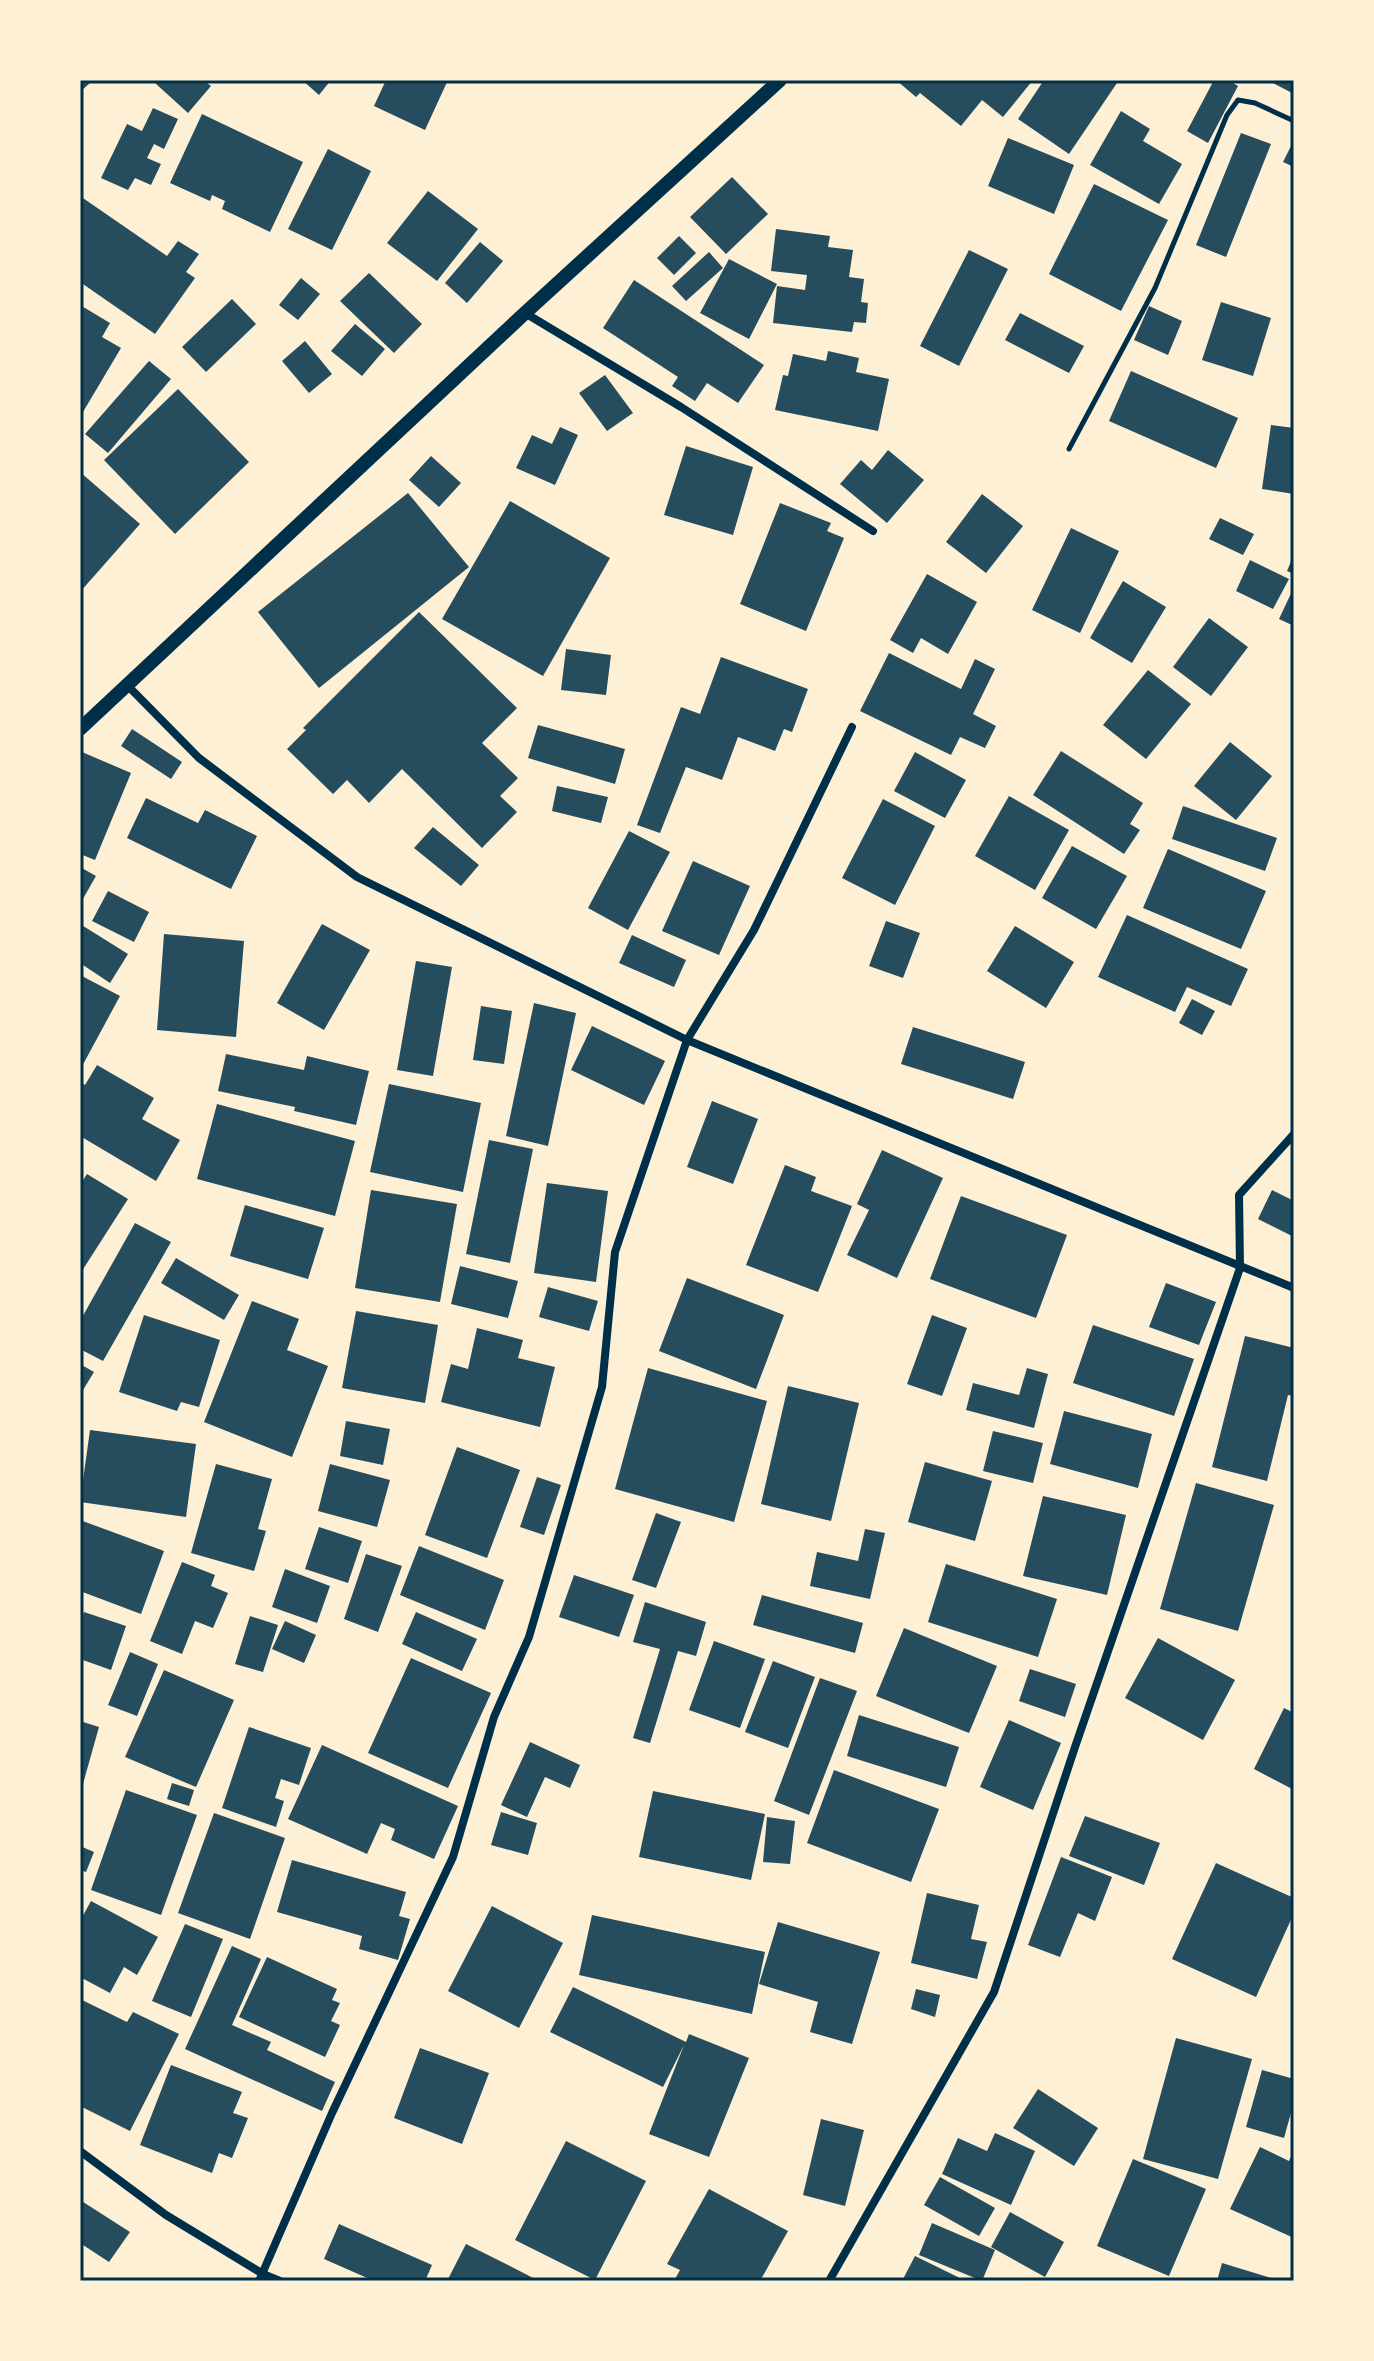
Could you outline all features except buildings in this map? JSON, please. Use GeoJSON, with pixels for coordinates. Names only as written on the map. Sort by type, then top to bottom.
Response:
{"type":"FeatureCollection","features":[{"type":"Feature","properties":{"kind":"street"},"geometry":{"type":"LineString","coordinates":[[80,729],[525,313],[780,80]]}},
{"type":"Feature","properties":{"kind":"street"},"geometry":{"type":"LineString","coordinates":[[525,313],[681,407],[873,531]]}},
{"type":"Feature","properties":{"kind":"street"},"geometry":{"type":"LineString","coordinates":[[128,686],[199,758],[357,877],[687,1040],[1294,1288]]}},
{"type":"Feature","properties":{"kind":"street"},"geometry":{"type":"LineString","coordinates":[[261,2277],[332,2113],[453,1857],[494,1717],[529,1637],[602,1387],[615,1252],[687,1040],[754,930],[852,727]]}},
{"type":"Feature","properties":{"kind":"street"},"geometry":{"type":"LineString","coordinates":[[829,2281],[994,1992],[1240,1268],[1239,1195],[1294,1134]]}},
{"type":"Feature","properties":{"kind":"street"},"geometry":{"type":"LineString","coordinates":[[80,2151],[166,2215],[261,2277],[280,2281]]}},
{"type":"Feature","properties":{"kind":"path"},"geometry":{"type":"LineString","coordinates":[[1069,449],[1155,288],[1227,115],[1238,100],[1255,103],[1294,121]]}}]}
